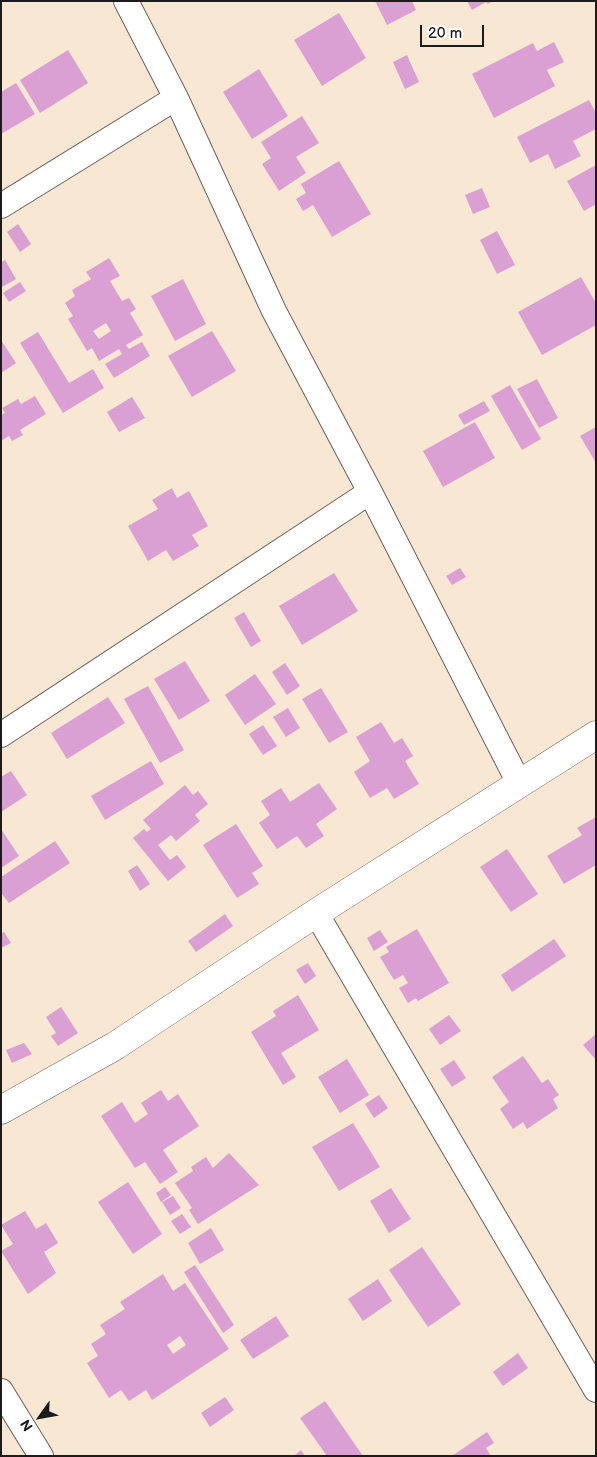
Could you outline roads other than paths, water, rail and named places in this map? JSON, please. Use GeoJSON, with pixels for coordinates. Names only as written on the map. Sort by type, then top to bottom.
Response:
{"type":"FeatureCollection","features":[{"type":"Feature","properties":{"kind":"street"},"geometry":{"type":"LineString","coordinates":[[126,1],[176,98],[274,311],[520,783]]}},
{"type":"Feature","properties":{"kind":"street"},"geometry":{"type":"LineString","coordinates":[[1,206],[176,98]]}},
{"type":"Feature","properties":{"kind":"street"},"geometry":{"type":"LineString","coordinates":[[1,735],[370,492]]}},
{"type":"Feature","properties":{"kind":"street"},"geometry":{"type":"LineString","coordinates":[[1,1110],[115,1046],[316,913],[596,736]]}},
{"type":"Feature","properties":{"kind":"street"},"geometry":{"type":"LineString","coordinates":[[316,913],[596,1390]]}},
{"type":"Feature","properties":{"kind":"street"},"geometry":{"type":"LineString","coordinates":[[1,1391],[41,1456]]}}]}
